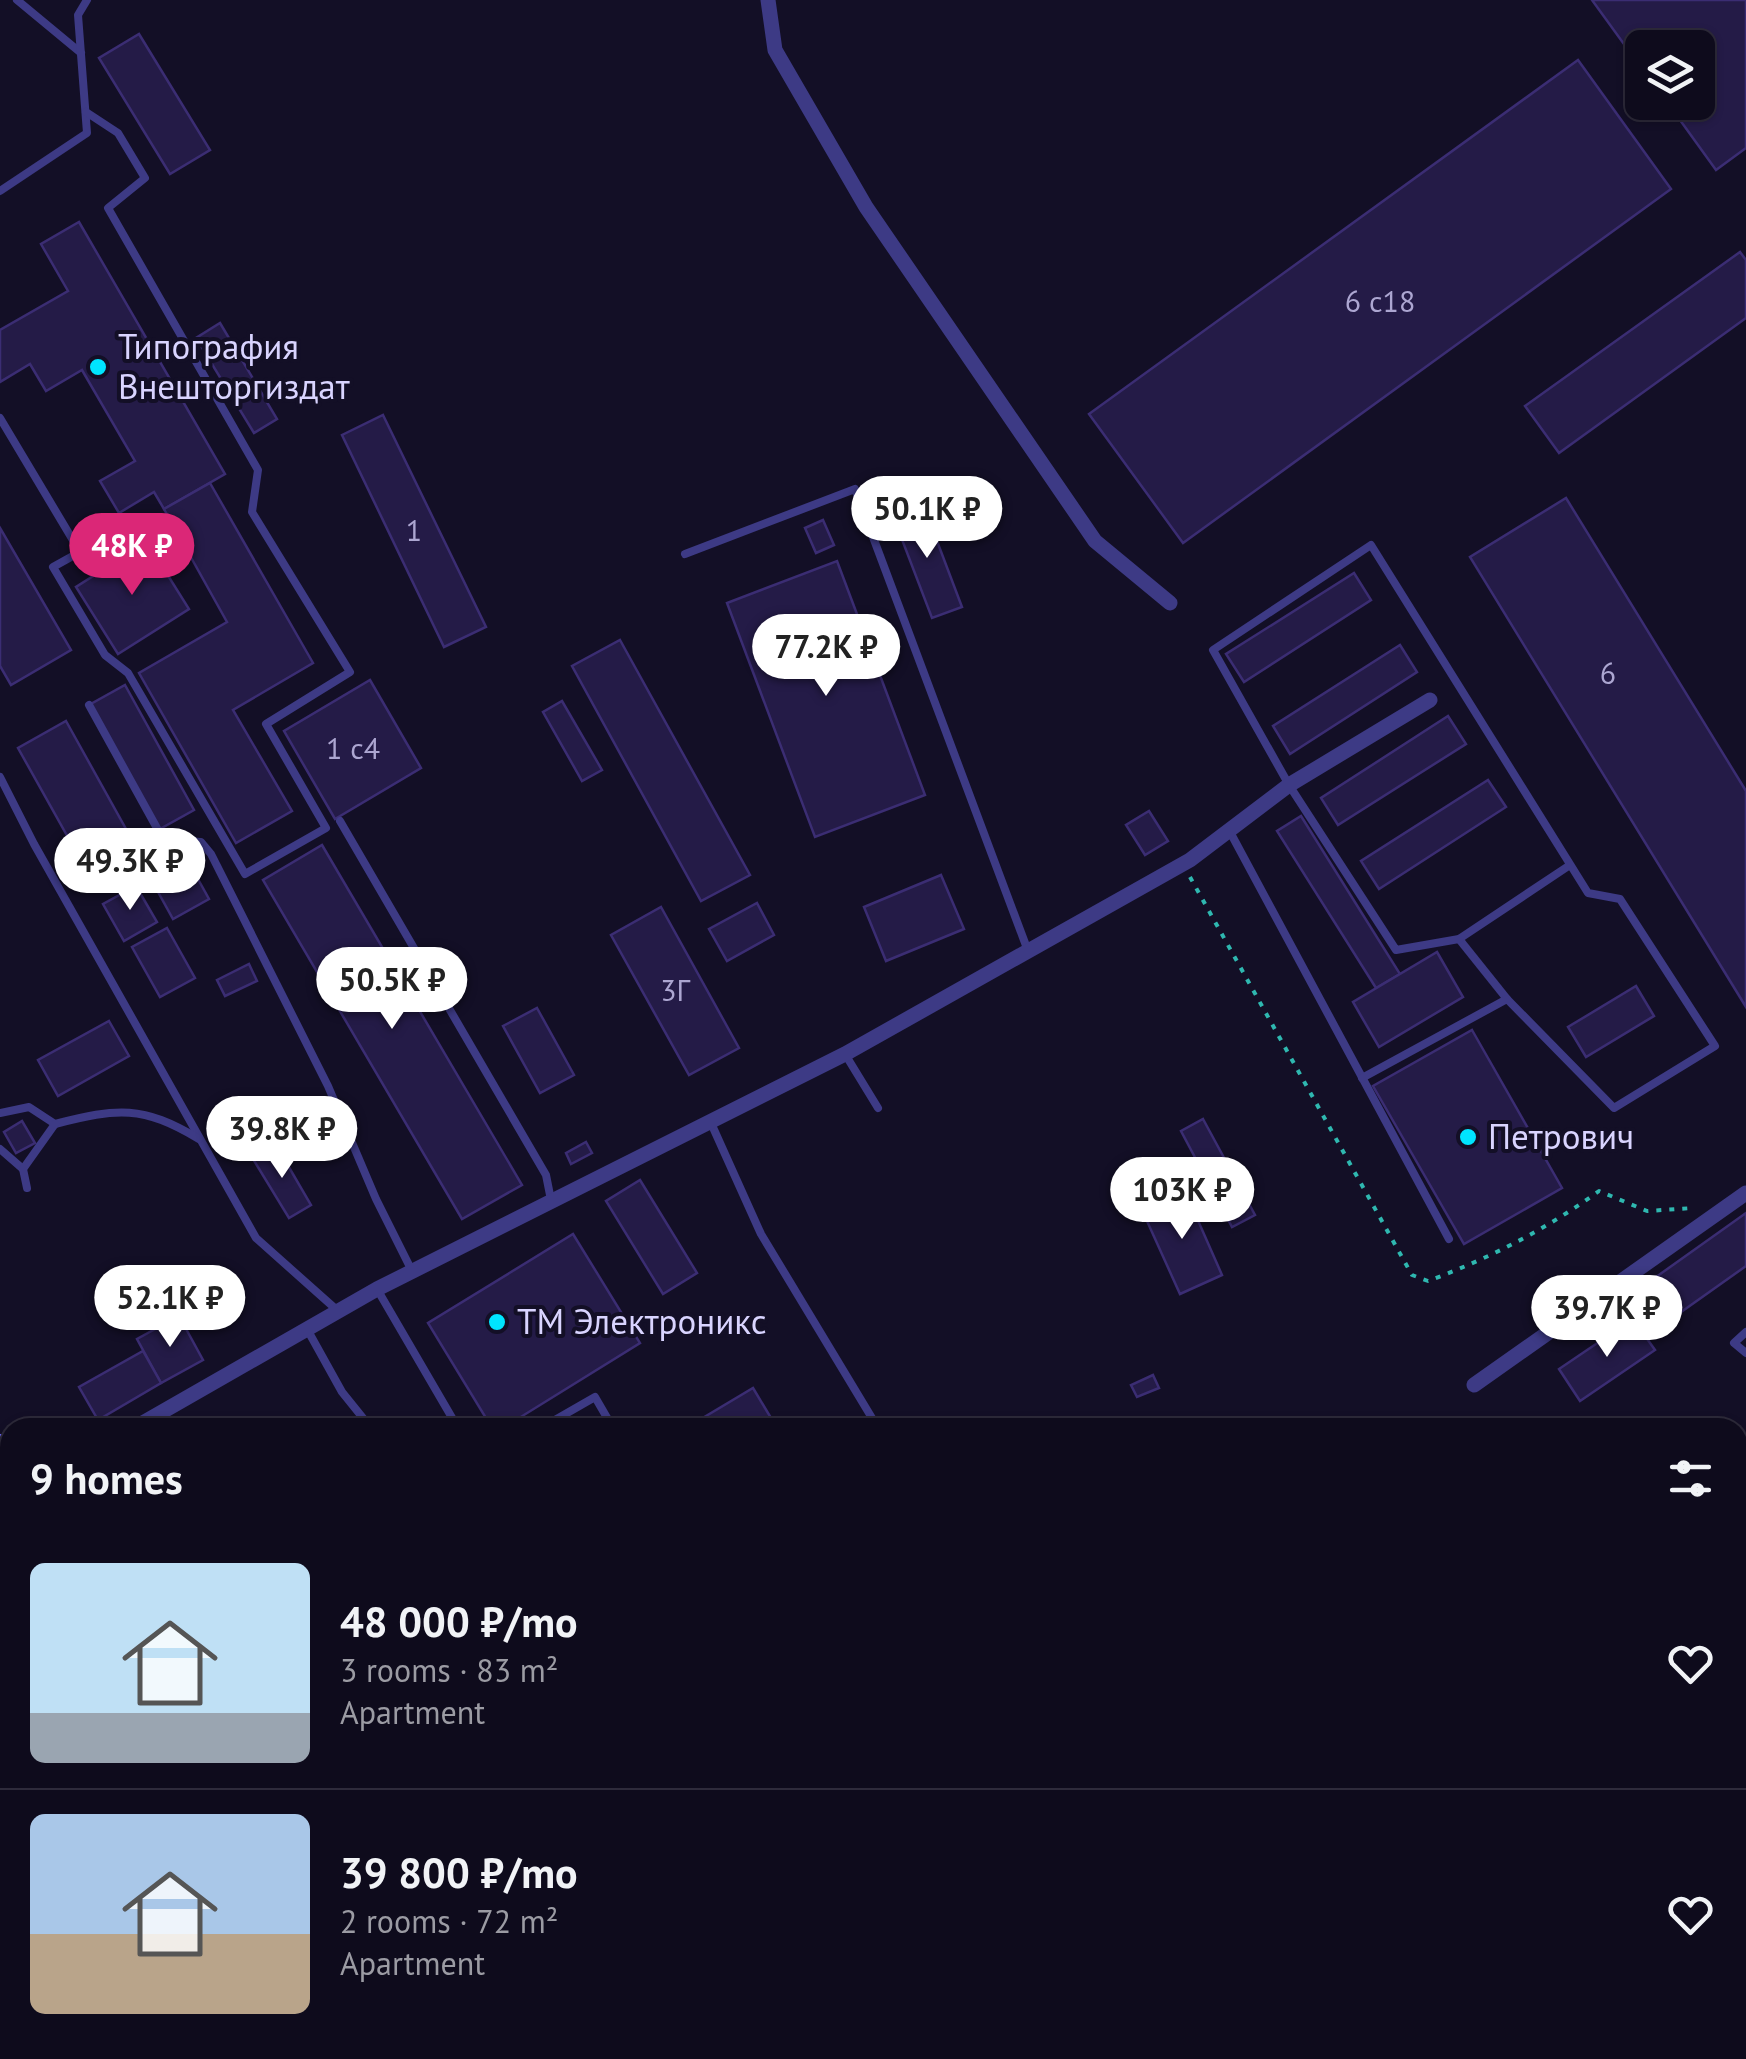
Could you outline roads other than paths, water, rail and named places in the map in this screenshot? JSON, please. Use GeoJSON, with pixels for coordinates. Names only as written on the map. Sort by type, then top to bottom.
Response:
{"type":"FeatureCollection","features":[{"type":"Feature","properties":{"kind":"street"},"geometry":{"type":"LineString","coordinates":[[768,0],[775,50],[866,207],[1096,542],[1170,602]]}},
{"type":"Feature","properties":{"kind":"street"},"geometry":{"type":"LineString","coordinates":[[151,1418],[377,1289],[845,1054],[1190,860],[1290,785],[1430,700]]}},
{"type":"Feature","properties":{"kind":"street"},"geometry":{"type":"LineString","coordinates":[[1474,1384],[1746,1193]]}},
{"type":"Feature","properties":{"kind":"lane"},"geometry":{"type":"LineString","coordinates":[[17,0],[81,53]]}},
{"type":"Feature","properties":{"kind":"lane"},"geometry":{"type":"LineString","coordinates":[[0,191],[88,133],[78,16],[87,0]]}},
{"type":"Feature","properties":{"kind":"lane"},"geometry":{"type":"LineString","coordinates":[[0,418],[80,552],[53,567],[105,654],[128,673],[245,874],[326,828],[266,724],[350,672],[252,512],[258,470],[108,208],[145,178],[118,133],[86,112]]}},
{"type":"Feature","properties":{"kind":"lane"},"geometry":{"type":"LineString","coordinates":[[685,554],[855,489],[1028,951]]}},
{"type":"Feature","properties":{"kind":"lane"},"geometry":{"type":"LineString","coordinates":[[1459,939],[1507,998],[1614,1108],[1714,1046],[1620,899],[1588,892],[1371,546],[1213,650],[1290,785],[1396,950],[1459,939],[1570,864]]}},
{"type":"Feature","properties":{"kind":"lane"},"geometry":{"type":"LineString","coordinates":[[89,705],[158,830],[172,840],[194,839],[211,854],[328,1086],[397,1246],[412,1271]]}},
{"type":"Feature","properties":{"kind":"lane"},"geometry":{"type":"LineString","coordinates":[[0,778],[256,1238],[338,1311]]}},
{"type":"Feature","properties":{"kind":"lane"},"geometry":{"type":"LineString","coordinates":[[340,820],[546,1175],[551,1200]]}},
{"type":"Feature","properties":{"kind":"lane"},"geometry":{"type":"LineString","coordinates":[[1229,830],[1449,1239]]}},
{"type":"Feature","properties":{"kind":"lane"},"geometry":{"type":"LineString","coordinates":[[1362,1078],[1507,998]]}},
{"type":"Feature","properties":{"kind":"lane"},"geometry":{"type":"LineString","coordinates":[[845,1054],[878,1108]]}},
{"type":"Feature","properties":{"kind":"lane"},"geometry":{"type":"LineString","coordinates":[[0,1114],[28,1108],[54,1124]]}},
{"type":"Feature","properties":{"kind":"lane"},"geometry":{"type":"LineString","coordinates":[[23,1169],[54,1124],[109,1112],[141,1112],[169,1121],[203,1141]]}},
{"type":"Feature","properties":{"kind":"lane"},"geometry":{"type":"LineString","coordinates":[[709,1119],[762,1234],[872,1418]]}},
{"type":"Feature","properties":{"kind":"lane"},"geometry":{"type":"LineString","coordinates":[[0,1150],[23,1169],[28,1188]]}},
{"type":"Feature","properties":{"kind":"lane"},"geometry":{"type":"LineString","coordinates":[[377,1289],[452,1418]]}},
{"type":"Feature","properties":{"kind":"lane"},"geometry":{"type":"LineString","coordinates":[[307,1329],[342,1392],[363,1418]]}},
{"type":"Feature","properties":{"kind":"lane"},"geometry":{"type":"LineString","coordinates":[[1746,1332],[1734,1343],[1746,1353]]}},
{"type":"Feature","properties":{"kind":"lane"},"geometry":{"type":"LineString","coordinates":[[558,1418],[595,1397],[607,1418]]}},
{"type":"Feature","properties":{"kind":"place","name":"Типография Внешторгиздат"},"geometry":{"type":"Point","coordinates":[98,367]}},
{"type":"Feature","properties":{"kind":"place","name":"Петрович"},"geometry":{"type":"Point","coordinates":[1468,1137]}},
{"type":"Feature","properties":{"kind":"place","name":"ТМ Электроникс"},"geometry":{"type":"Point","coordinates":[497,1322]}}]}
